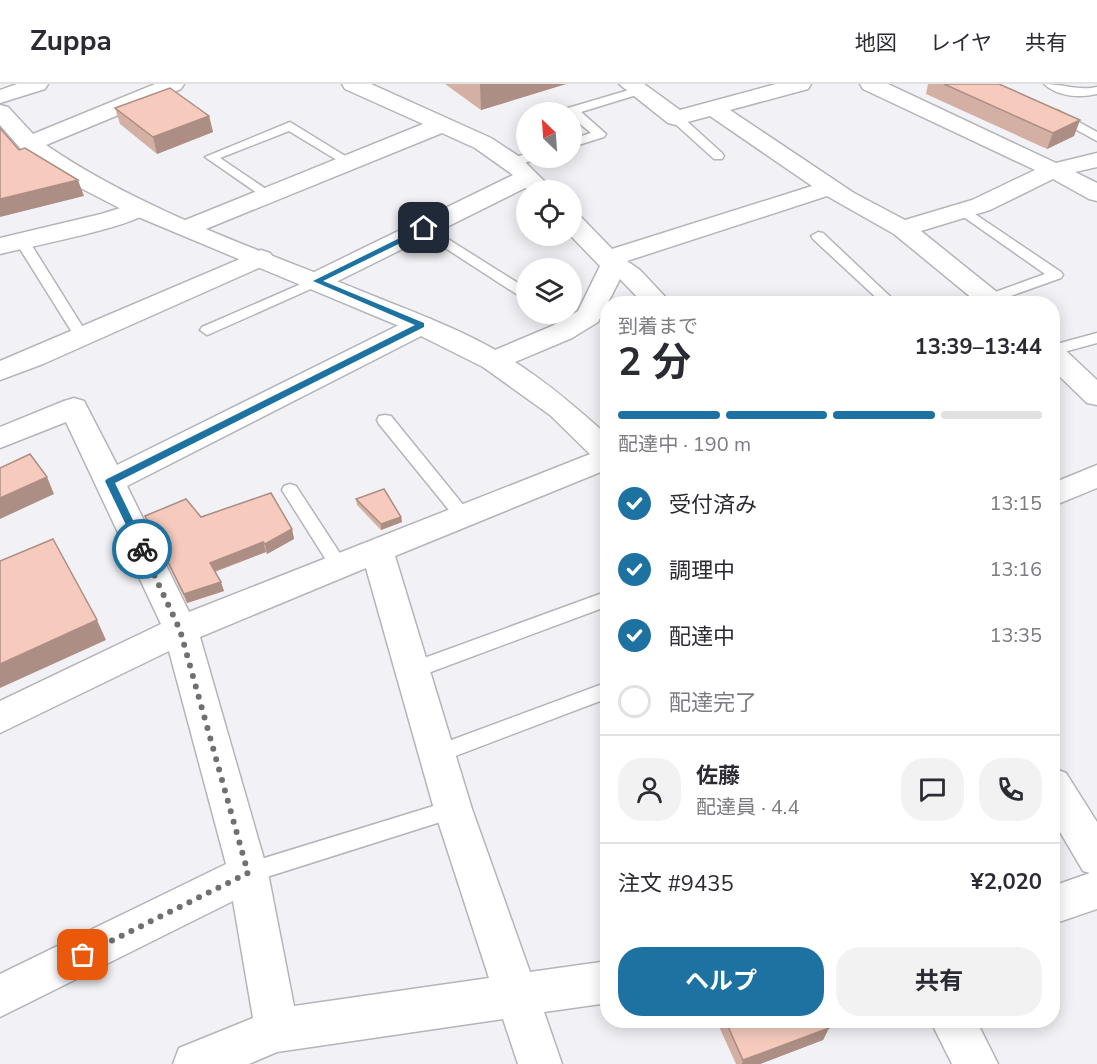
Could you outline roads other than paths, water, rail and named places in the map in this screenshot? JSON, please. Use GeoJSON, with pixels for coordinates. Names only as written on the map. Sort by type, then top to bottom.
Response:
{"type":"FeatureCollection","features":[{"type":"Feature","properties":{"kind":"street"},"geometry":{"type":"LineString","coordinates":[[0,97],[37,84]]}},
{"type":"Feature","properties":{"kind":"street"},"geometry":{"type":"LineString","coordinates":[[29,144],[173,84]]}},
{"type":"Feature","properties":{"kind":"street"},"geometry":{"type":"LineString","coordinates":[[317,281],[424,228],[527,172],[483,143],[353,84]]}},
{"type":"Feature","properties":{"kind":"street"},"geometry":{"type":"LineString","coordinates":[[634,88],[676,118],[713,108],[772,87],[800,84]]}},
{"type":"Feature","properties":{"kind":"street"},"geometry":{"type":"LineString","coordinates":[[871,84],[1054,170],[1097,194]]}},
{"type":"Feature","properties":{"kind":"street"},"geometry":{"type":"LineString","coordinates":[[713,108],[830,188],[903,229],[986,296]]}},
{"type":"Feature","properties":{"kind":"street"},"geometry":{"type":"LineString","coordinates":[[0,112],[29,144],[77,177],[140,209],[421,325],[493,361],[560,408],[600,447]]}},
{"type":"Feature","properties":{"kind":"street"},"geometry":{"type":"LineString","coordinates":[[187,228],[443,124]]}},
{"type":"Feature","properties":{"kind":"street"},"geometry":{"type":"LineString","coordinates":[[903,229],[981,205],[1054,170],[1097,160]]}},
{"type":"Feature","properties":{"kind":"street"},"geometry":{"type":"LineString","coordinates":[[582,317],[589,316],[611,261],[830,188]]}},
{"type":"Feature","properties":{"kind":"street"},"geometry":{"type":"LineString","coordinates":[[11,244],[129,215],[140,209]]}},
{"type":"Feature","properties":{"kind":"street"},"geometry":{"type":"LineString","coordinates":[[582,232],[651,296]]}},
{"type":"Feature","properties":{"kind":"street"},"geometry":{"type":"LineString","coordinates":[[0,371],[261,258]]}},
{"type":"Feature","properties":{"kind":"street"},"geometry":{"type":"LineString","coordinates":[[493,361],[556,324]]}},
{"type":"Feature","properties":{"kind":"street"},"geometry":{"type":"LineString","coordinates":[[110,481],[421,325]]}},
{"type":"Feature","properties":{"kind":"street"},"geometry":{"type":"LineString","coordinates":[[1060,359],[1097,396]]}},
{"type":"Feature","properties":{"kind":"street"},"geometry":{"type":"LineString","coordinates":[[0,438],[74,408],[180,630],[248,873],[277,1030]]}},
{"type":"Feature","properties":{"kind":"street"},"geometry":{"type":"LineString","coordinates":[[0,718],[180,630],[600,458]]}},
{"type":"Feature","properties":{"kind":"street"},"geometry":{"type":"LineString","coordinates":[[1060,492],[1097,476]]}},
{"type":"Feature","properties":{"kind":"street"},"geometry":{"type":"LineString","coordinates":[[377,551],[453,809],[540,1064]]}},
{"type":"Feature","properties":{"kind":"street"},"geometry":{"type":"LineString","coordinates":[[1060,797],[1097,858]]}},
{"type":"Feature","properties":{"kind":"street"},"geometry":{"type":"LineString","coordinates":[[0,996],[248,873]]}},
{"type":"Feature","properties":{"kind":"street"},"geometry":{"type":"LineString","coordinates":[[1060,903],[1097,890]]}},
{"type":"Feature","properties":{"kind":"street"},"geometry":{"type":"LineString","coordinates":[[195,1064],[277,1030],[600,983]]}},
{"type":"Feature","properties":{"kind":"street"},"geometry":{"type":"LineString","coordinates":[[956,1028],[976,1064]]}},
{"type":"Feature","properties":{"kind":"lane"},"geometry":{"type":"LineString","coordinates":[[1050,84],[1068,93],[1088,93],[1097,90]]}},
{"type":"Feature","properties":{"kind":"lane"},"geometry":{"type":"LineString","coordinates":[[582,107],[634,88]]}},
{"type":"Feature","properties":{"kind":"lane"},"geometry":{"type":"LineString","coordinates":[[1050,110],[1097,137]]}},
{"type":"Feature","properties":{"kind":"lane"},"geometry":{"type":"LineString","coordinates":[[676,118],[718,156]]}},
{"type":"Feature","properties":{"kind":"lane"},"geometry":{"type":"LineString","coordinates":[[582,119],[600,134],[582,140]]}},
{"type":"Feature","properties":{"kind":"lane"},"geometry":{"type":"LineString","coordinates":[[267,196],[211,157],[290,126],[349,162]]}},
{"type":"Feature","properties":{"kind":"lane"},"geometry":{"type":"LineString","coordinates":[[963,210],[1056,275],[1004,296]]}},
{"type":"Feature","properties":{"kind":"lane"},"geometry":{"type":"LineString","coordinates":[[424,228],[516,288]]}},
{"type":"Feature","properties":{"kind":"lane"},"geometry":{"type":"LineString","coordinates":[[818,236],[882,296]]}},
{"type":"Feature","properties":{"kind":"lane"},"geometry":{"type":"LineString","coordinates":[[11,244],[82,337]]}},
{"type":"Feature","properties":{"kind":"lane"},"geometry":{"type":"LineString","coordinates":[[207,330],[317,281]]}},
{"type":"Feature","properties":{"kind":"lane"},"geometry":{"type":"LineString","coordinates":[[1060,350],[1097,338]]}},
{"type":"Feature","properties":{"kind":"lane"},"geometry":{"type":"LineString","coordinates":[[385,420],[463,516]]}},
{"type":"Feature","properties":{"kind":"lane"},"geometry":{"type":"LineString","coordinates":[[291,490],[339,566]]}},
{"type":"Feature","properties":{"kind":"lane"},"geometry":{"type":"LineString","coordinates":[[412,671],[600,601]]}},
{"type":"Feature","properties":{"kind":"lane"},"geometry":{"type":"LineString","coordinates":[[437,754],[600,693]]}},
{"type":"Feature","properties":{"kind":"lane"},"geometry":{"type":"LineString","coordinates":[[248,873],[453,809]]}}]}
